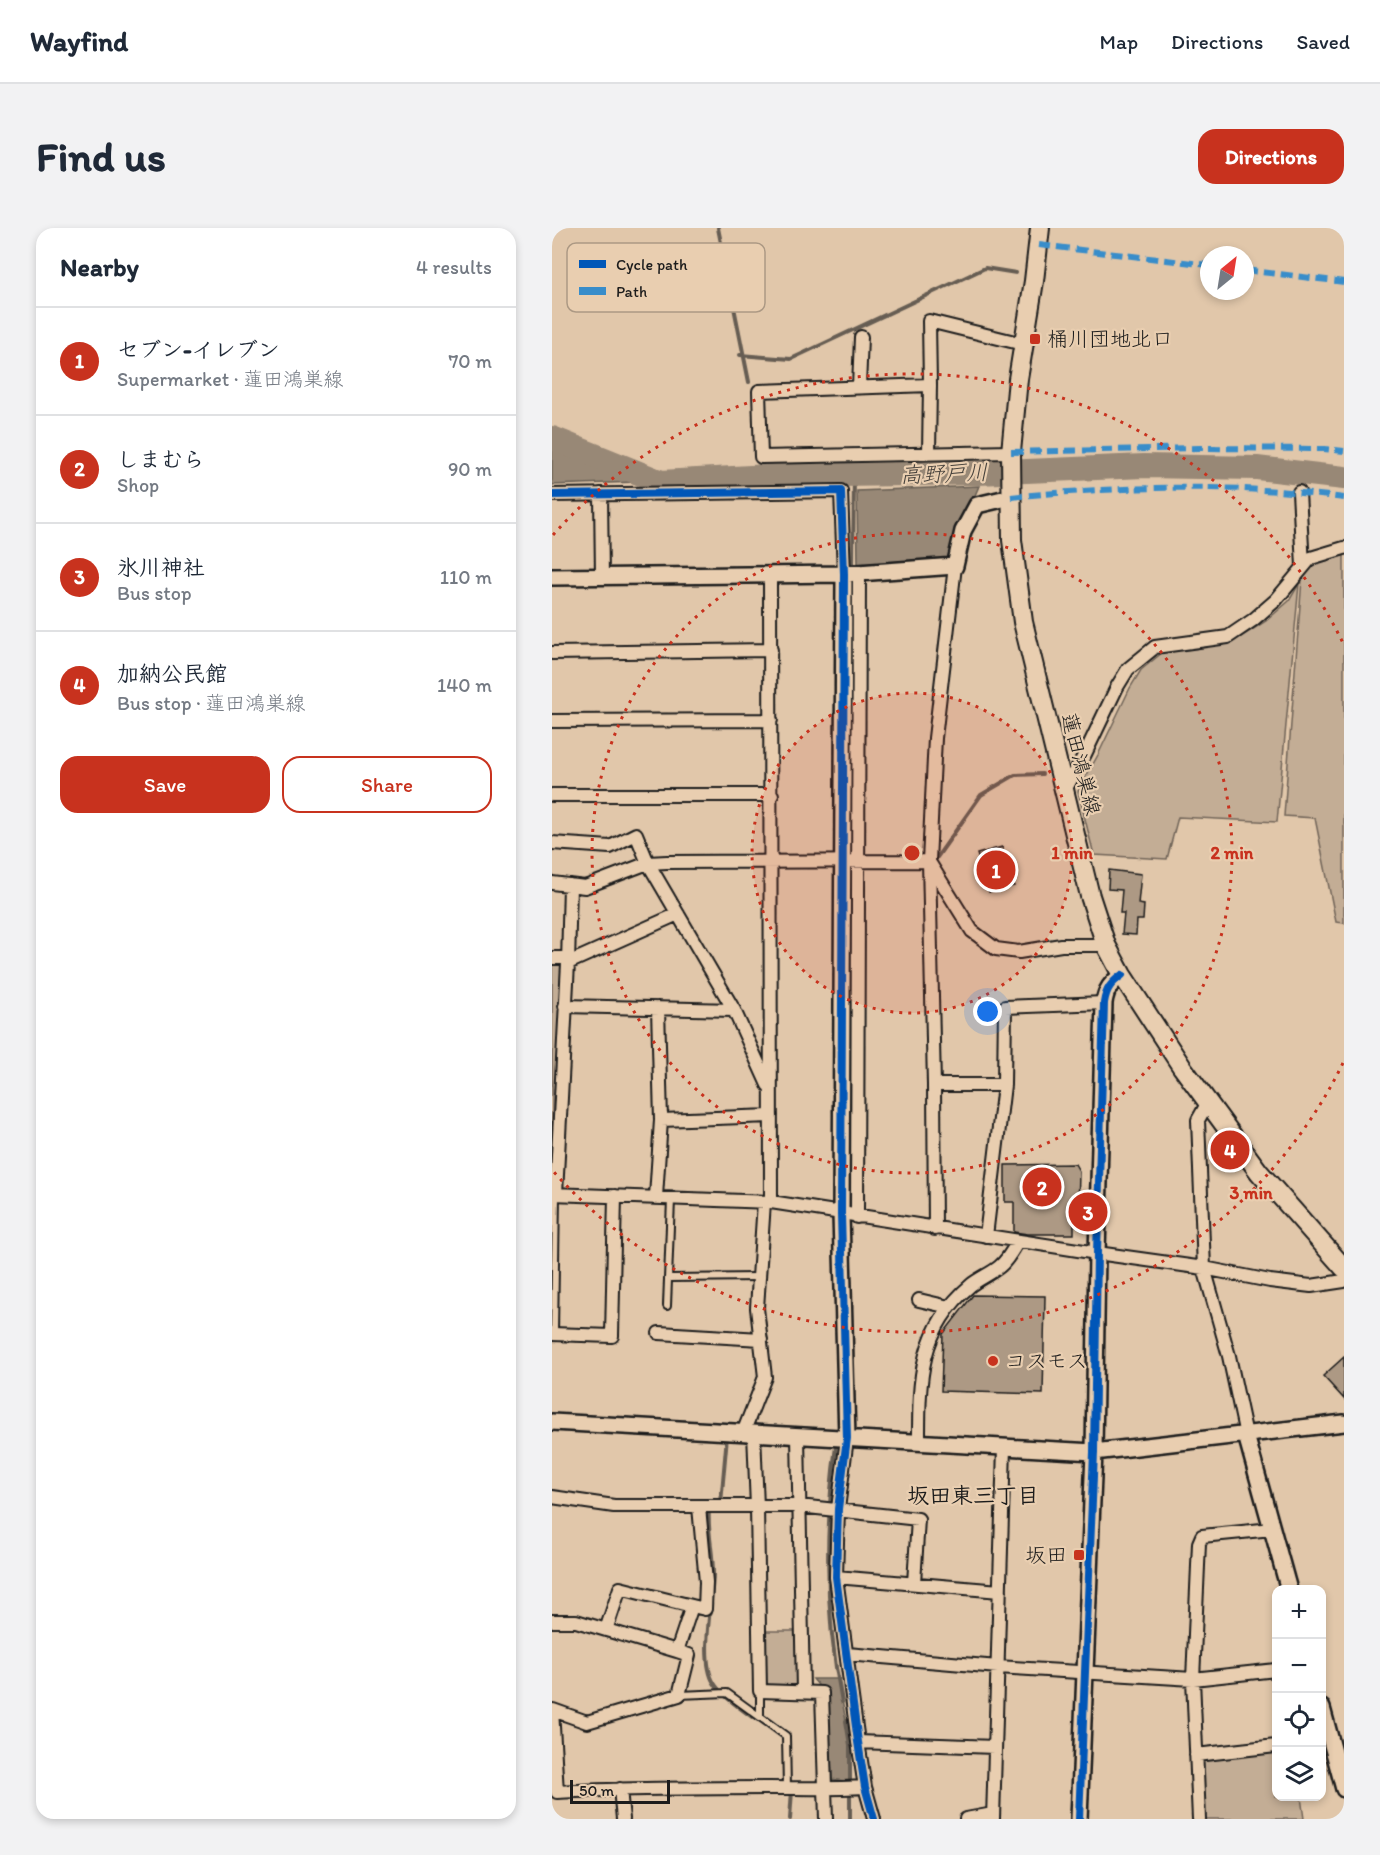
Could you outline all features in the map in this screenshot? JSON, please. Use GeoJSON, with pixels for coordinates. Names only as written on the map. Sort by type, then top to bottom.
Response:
{"type":"FeatureCollection","features":[{"type":"Feature","properties":{"kind":"main road","name":"蓮田鴻巣線"},"geometry":{"type":"LineString","coordinates":[[1040,228],[1023,344],[1011,452],[1012,540],[1023,622],[1090,896],[1106,945],[1122,975],[1207,1104],[1259,1172],[1344,1268]]}},
{"type":"Feature","properties":{"kind":"street"},"geometry":{"type":"LineString","coordinates":[[929,453],[929,321],[1023,344]]}},
{"type":"Feature","properties":{"kind":"street"},"geometry":{"type":"LineString","coordinates":[[859,387],[861,337]]}},
{"type":"Feature","properties":{"kind":"street"},"geometry":{"type":"LineString","coordinates":[[930,385],[759,391],[761,458],[1011,452]]}},
{"type":"Feature","properties":{"kind":"street"},"geometry":{"type":"LineString","coordinates":[[552,495],[842,491],[852,574],[860,861],[857,1217]]}},
{"type":"Feature","properties":{"kind":"street"},"geometry":{"type":"LineString","coordinates":[[1299,492],[1303,566]]}},
{"type":"Feature","properties":{"kind":"street"},"geometry":{"type":"LineString","coordinates":[[601,494],[602,577]]}},
{"type":"Feature","properties":{"kind":"street"},"geometry":{"type":"LineString","coordinates":[[935,1228],[929,861],[935,738],[955,566],[963,531],[977,505],[1011,497]]}},
{"type":"Feature","properties":{"kind":"street"},"geometry":{"type":"LineString","coordinates":[[1065,790],[1128,669],[1155,647],[1228,637],[1276,600],[1311,558],[1344,548]]}},
{"type":"Feature","properties":{"kind":"street"},"geometry":{"type":"LineString","coordinates":[[552,577],[852,574],[955,566]]}},
{"type":"Feature","properties":{"kind":"street"},"geometry":{"type":"LineString","coordinates":[[852,574],[843,861],[841,1214],[847,1438],[838,1509],[836,1577],[865,1787],[874,1819]]}},
{"type":"Feature","properties":{"kind":"street"},"geometry":{"type":"LineString","coordinates":[[770,575],[771,1116],[767,1202],[757,1308],[765,1377],[748,1433],[757,1507],[760,1691],[822,1693],[826,1819]]}},
{"type":"Feature","properties":{"kind":"street"},"geometry":{"type":"LineString","coordinates":[[552,653],[771,650]]}},
{"type":"Feature","properties":{"kind":"street"},"geometry":{"type":"LineString","coordinates":[[552,721],[771,720]]}},
{"type":"Feature","properties":{"kind":"street"},"geometry":{"type":"LineString","coordinates":[[552,795],[772,795]]}},
{"type":"Feature","properties":{"kind":"street"},"geometry":{"type":"LineString","coordinates":[[552,843],[610,847],[636,834],[648,863],[734,1010],[770,1089]]}},
{"type":"Feature","properties":{"kind":"street"},"geometry":{"type":"LineString","coordinates":[[552,883],[585,887],[648,863],[929,861]]}},
{"type":"Feature","properties":{"kind":"street"},"geometry":{"type":"LineString","coordinates":[[929,861],[972,931],[996,949],[1019,952],[1060,945],[1106,945]]}},
{"type":"Feature","properties":{"kind":"street"},"geometry":{"type":"LineString","coordinates":[[570,885],[568,961],[554,1194],[767,1202],[1204,1268],[1270,1281],[1311,1286],[1344,1281]]}},
{"type":"Feature","properties":{"kind":"street"},"geometry":{"type":"LineString","coordinates":[[552,958],[568,961],[678,914]]}},
{"type":"Feature","properties":{"kind":"street"},"geometry":{"type":"LineString","coordinates":[[1079,1819],[1094,1452],[1104,1003],[1106,992],[1122,975]]}},
{"type":"Feature","properties":{"kind":"street"},"geometry":{"type":"LineString","coordinates":[[986,1236],[1004,1085],[1005,1007],[1104,1003]]}},
{"type":"Feature","properties":{"kind":"street"},"geometry":{"type":"LineString","coordinates":[[565,1006],[734,1010]]}},
{"type":"Feature","properties":{"kind":"street"},"geometry":{"type":"LineString","coordinates":[[656,1197],[661,1120],[658,1008]]}},
{"type":"Feature","properties":{"kind":"street"},"geometry":{"type":"LineString","coordinates":[[934,1085],[1004,1085]]}},
{"type":"Feature","properties":{"kind":"street"},"geometry":{"type":"LineString","coordinates":[[1207,1104],[1198,1120],[1204,1268],[1229,1356],[1246,1435],[1288,1585]]}},
{"type":"Feature","properties":{"kind":"street"},"geometry":{"type":"LineString","coordinates":[[661,1120],[771,1116]]}},
{"type":"Feature","properties":{"kind":"street"},"geometry":{"type":"LineString","coordinates":[[553,1334],[612,1336],[615,1196]]}},
{"type":"Feature","properties":{"kind":"street"},"geometry":{"type":"LineString","coordinates":[[919,1442],[919,1390],[924,1356],[937,1326],[950,1307],[972,1285],[1000,1266],[1018,1241]]}},
{"type":"Feature","properties":{"kind":"street"},"geometry":{"type":"LineString","coordinates":[[919,1300],[950,1307]]}},
{"type":"Feature","properties":{"kind":"street"},"geometry":{"type":"LineString","coordinates":[[659,1333],[761,1339]]}},
{"type":"Feature","properties":{"kind":"street"},"geometry":{"type":"LineString","coordinates":[[552,1422],[1094,1452],[1344,1423]]}},
{"type":"Feature","properties":{"kind":"street"},"geometry":{"type":"LineString","coordinates":[[798,1436],[803,1691]]}},
{"type":"Feature","properties":{"kind":"street"},"geometry":{"type":"LineString","coordinates":[[966,1819],[993,1817],[1004,1447]]}},
{"type":"Feature","properties":{"kind":"street"},"geometry":{"type":"LineString","coordinates":[[552,1497],[614,1506],[799,1506],[918,1519],[914,1583]]}},
{"type":"Feature","properties":{"kind":"street"},"geometry":{"type":"LineString","coordinates":[[606,1630],[620,1588],[705,1609],[706,1582],[699,1507]]}},
{"type":"Feature","properties":{"kind":"street"},"geometry":{"type":"LineString","coordinates":[[1199,1819],[1192,1679],[1199,1543],[1202,1536],[1272,1529]]}},
{"type":"Feature","properties":{"kind":"street"},"geometry":{"type":"LineString","coordinates":[[836,1577],[1000,1591]]}},
{"type":"Feature","properties":{"kind":"street"},"geometry":{"type":"LineString","coordinates":[[677,1652],[692,1606]]}},
{"type":"Feature","properties":{"kind":"street"},"geometry":{"type":"LineString","coordinates":[[552,1621],[576,1621],[689,1655],[680,1695],[587,1722],[552,1710],[555,1792],[621,1789],[787,1788],[826,1790],[865,1787]]}},
{"type":"Feature","properties":{"kind":"street"},"geometry":{"type":"LineString","coordinates":[[847,1654],[998,1667],[1192,1679],[1272,1670]]}},
{"type":"Feature","properties":{"kind":"street"},"geometry":{"type":"LineString","coordinates":[[1326,1741],[1344,1789]]}},
{"type":"Feature","properties":{"kind":"street"},"geometry":{"type":"LineString","coordinates":[[858,1742],[995,1747]]}},
{"type":"Feature","properties":{"kind":"street"},"geometry":{"type":"LineString","coordinates":[[1196,1755],[1272,1746]]}},
{"type":"Feature","properties":{"kind":"street"},"geometry":{"type":"LineString","coordinates":[[621,1789],[623,1819]]}},
{"type":"Feature","properties":{"kind":"lane"},"geometry":{"type":"LineString","coordinates":[[553,1334],[554,1194]]}},
{"type":"Feature","properties":{"kind":"lane"},"geometry":{"type":"LineString","coordinates":[[667,1306],[671,1198]]}},
{"type":"Feature","properties":{"kind":"lane"},"geometry":{"type":"LineString","coordinates":[[669,1278],[760,1277]]}},
{"type":"Feature","properties":{"kind":"lane"},"geometry":{"type":"LineString","coordinates":[[760,1691],[760,1717]]}},
{"type":"Feature","properties":{"kind":"lane"},"geometry":{"type":"LineString","coordinates":[[680,1695],[727,1693],[786,1736],[787,1788]]}},
{"type":"Feature","properties":{"kind":"shaded area"},"geometry":{"type":"Polygon","coordinates":[[[552,443],[637,482],[552,485],[552,443]]]}},
{"type":"Feature","properties":{"kind":"shaded area"},"geometry":{"type":"Polygon","coordinates":[[[979,486],[948,558],[858,564],[857,491],[979,486]]]}},
{"type":"Feature","properties":{"kind":"shaded area"},"geometry":{"type":"Polygon","coordinates":[[[1344,549],[1344,923],[1336,922],[1315,818],[1284,816],[1303,566],[1344,549]]]}},
{"type":"Feature","properties":{"kind":"shaded area"},"geometry":{"type":"Polygon","coordinates":[[[1299,584],[1277,822],[1178,817],[1167,859],[1094,855],[1078,791],[1141,670],[1168,648],[1241,637],[1266,621],[1289,601],[1299,584]]]}},
{"type":"Feature","properties":{"kind":"shaded area"},"geometry":{"type":"Polygon","coordinates":[[[552,958],[568,958],[552,1194],[552,958]]]}},
{"type":"Feature","properties":{"kind":"shaded area"},"geometry":{"type":"Polygon","coordinates":[[[765,1631],[796,1631],[798,1681],[795,1685],[771,1687],[765,1682],[765,1631]]]}},
{"type":"Feature","properties":{"kind":"shaded area"},"geometry":{"type":"Polygon","coordinates":[[[813,1679],[838,1679],[850,1742],[850,1782],[832,1779],[828,1697],[813,1679]]]}},
{"type":"Feature","properties":{"kind":"shaded area"},"geometry":{"type":"Polygon","coordinates":[[[1272,1746],[1272,1801],[1302,1801],[1304,1819],[1199,1819],[1196,1755],[1272,1746]]]}},
{"type":"Feature","properties":{"kind":"building"},"geometry":{"type":"Polygon","coordinates":[[[1002,847],[1014,886],[989,892],[977,854],[1002,847]]]}},
{"type":"Feature","properties":{"kind":"building"},"geometry":{"type":"Polygon","coordinates":[[[1109,870],[1141,874],[1138,904],[1144,905],[1143,920],[1137,920],[1136,935],[1122,934],[1124,913],[1120,913],[1122,890],[1108,889],[1109,870]]]}},
{"type":"Feature","properties":{"kind":"building"},"geometry":{"type":"Polygon","coordinates":[[[1075,1164],[1079,1171],[1078,1210],[1074,1216],[1074,1234],[1014,1232],[1014,1202],[1005,1202],[1005,1165],[1075,1164]]]}},
{"type":"Feature","properties":{"kind":"building","name":"コスモス"},"geometry":{"type":"Polygon","coordinates":[[[973,1295],[1045,1296],[1043,1394],[941,1391],[943,1334],[973,1295]]]}},
{"type":"Feature","properties":{"kind":"building"},"geometry":{"type":"Polygon","coordinates":[[[1344,1357],[1344,1399],[1323,1376],[1344,1357]]]}},
{"type":"Feature","properties":{"kind":"waterway"},"geometry":{"type":"LineString","coordinates":[[718,228],[721,243]]}},
{"type":"Feature","properties":{"kind":"waterway"},"geometry":{"type":"LineString","coordinates":[[740,355],[791,359],[985,268],[1016,273]]}},
{"type":"Feature","properties":{"kind":"waterway"},"geometry":{"type":"LineString","coordinates":[[735,312],[749,382]]}},
{"type":"Feature","properties":{"kind":"waterway","name":"高野戸川"},"geometry":{"type":"LineString","coordinates":[[552,438],[661,482],[769,476],[978,473],[1144,466],[1257,468],[1344,478]]}},
{"type":"Feature","properties":{"kind":"waterway"},"geometry":{"type":"LineString","coordinates":[[853,569],[854,474]]}},
{"type":"Feature","properties":{"kind":"waterway"},"geometry":{"type":"LineString","coordinates":[[849,1211],[853,591]]}},
{"type":"Feature","properties":{"kind":"waterway"},"geometry":{"type":"LineString","coordinates":[[931,862],[935,860],[981,795],[1015,775],[1042,774]]}},
{"type":"Feature","properties":{"kind":"waterway"},"geometry":{"type":"LineString","coordinates":[[721,1503],[727,1436]]}},
{"type":"Feature","properties":{"kind":"waterway"},"geometry":{"type":"LineString","coordinates":[[840,1444],[836,1446],[832,1478],[828,1574],[832,1638],[842,1702]]}},
{"type":"Feature","properties":{"kind":"waterway"},"geometry":{"type":"LineString","coordinates":[[709,1508],[713,1573],[707,1645],[710,1673],[721,1692],[752,1717]]}},
{"type":"Feature","properties":{"kind":"waterway"},"geometry":{"type":"LineString","coordinates":[[846,1721],[850,1745],[850,1819]]}},
{"type":"Feature","properties":{"kind":"waterway"},"geometry":{"type":"LineString","coordinates":[[790,1819],[792,1790]]}},
{"type":"Feature","properties":{"kind":"marked path"},"geometry":{"type":"LineString","coordinates":[[1039,245],[1200,264]]}},
{"type":"Feature","properties":{"kind":"marked path"},"geometry":{"type":"LineString","coordinates":[[1254,271],[1344,282]]}},
{"type":"Feature","properties":{"kind":"marked path"},"geometry":{"type":"LineString","coordinates":[[1011,452],[1199,448],[1344,451]]}},
{"type":"Feature","properties":{"kind":"marked path"},"geometry":{"type":"LineString","coordinates":[[1011,497],[1094,490],[1219,488],[1344,498]]}},
{"type":"Feature","properties":{"kind":"cycle path"},"geometry":{"type":"LineString","coordinates":[[552,495],[841,491],[844,574],[841,1214],[847,1438],[838,1509],[836,1577],[865,1787],[874,1819]]}},
{"type":"Feature","properties":{"kind":"cycle path"},"geometry":{"type":"LineString","coordinates":[[1079,1819],[1094,1452],[1104,1003],[1110,987],[1122,975]]}},
{"type":"Feature","properties":{"kind":"place","name":"桶川団地北口"},"geometry":{"type":"Point","coordinates":[1035,339]}},
{"type":"Feature","properties":{"kind":"place","name":"セブン-イレブン"},"geometry":{"type":"Point","coordinates":[996,870]}},
{"type":"Feature","properties":{"kind":"place","name":"加納公民館"},"geometry":{"type":"Point","coordinates":[1230,1150]}},
{"type":"Feature","properties":{"kind":"place","name":"しまむら"},"geometry":{"type":"Point","coordinates":[1042,1187]}},
{"type":"Feature","properties":{"kind":"place","name":"氷川神社"},"geometry":{"type":"Point","coordinates":[1088,1212]}},
{"type":"Feature","properties":{"kind":"place","name":"コスモス"},"geometry":{"type":"Point","coordinates":[993,1361]}},
{"type":"Feature","properties":{"kind":"place","name":"坂田"},"geometry":{"type":"Point","coordinates":[1079,1555]}},
{"type":"Feature","properties":{"kind":"district","name":"坂田東三丁目"},"geometry":{"type":"Point","coordinates":[973,1495]}}]}
